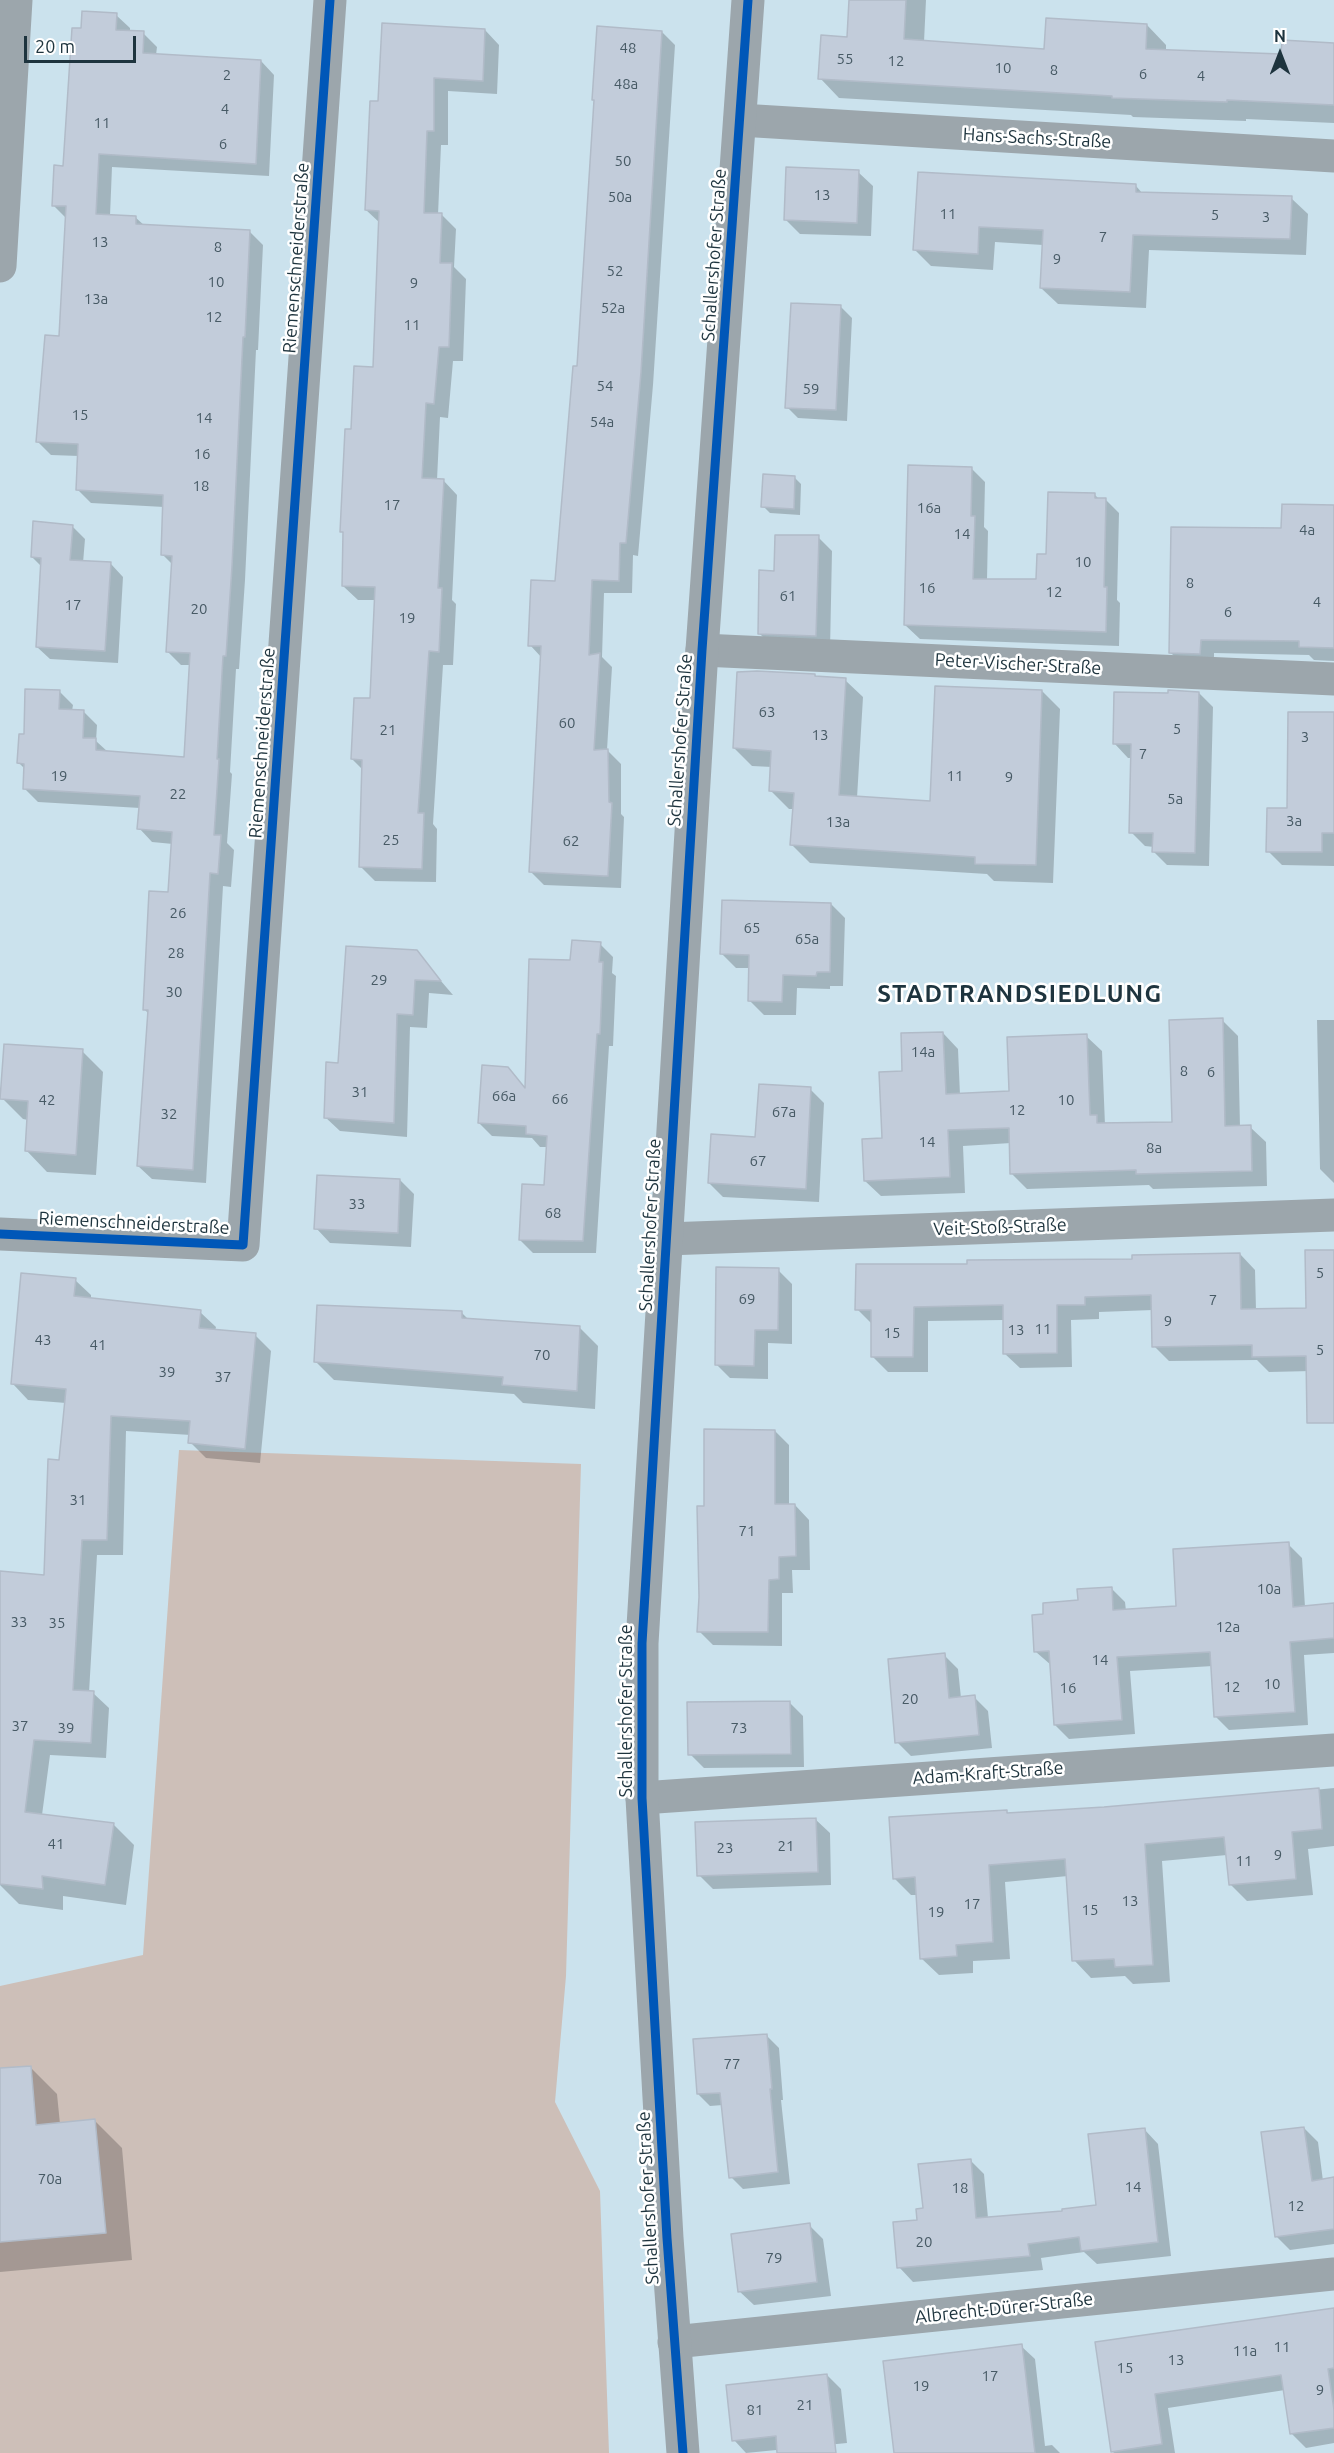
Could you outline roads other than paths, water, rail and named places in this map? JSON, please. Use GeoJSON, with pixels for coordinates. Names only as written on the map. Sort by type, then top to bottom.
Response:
{"type":"FeatureCollection","features":[{"type":"Feature","properties":{"kind":"street"},"geometry":{"type":"LineString","coordinates":[[0,266],[16,0]]}},
{"type":"Feature","properties":{"kind":"street","name":"Riemenschneiderstraße"},"geometry":{"type":"LineString","coordinates":[[0,1234],[243,1245],[330,0]]}},
{"type":"Feature","properties":{"kind":"street","name":"Schallershofer Straße"},"geometry":{"type":"LineString","coordinates":[[683,2453],[674,2342],[642,1798],[642,1643],[702,650],[748,0]]}},
{"type":"Feature","properties":{"kind":"street","name":"Hans-Sachs-Straße"},"geometry":{"type":"LineString","coordinates":[[740,120],[1334,156]]}},
{"type":"Feature","properties":{"kind":"street","name":"Peter-Vischer-Straße"},"geometry":{"type":"LineString","coordinates":[[702,650],[1334,679]]}},
{"type":"Feature","properties":{"kind":"street","name":"Veit-Stoß-Straße"},"geometry":{"type":"LineString","coordinates":[[666,1239],[1334,1215]]}},
{"type":"Feature","properties":{"kind":"street","name":"Adam-Kraft-Straße"},"geometry":{"type":"LineString","coordinates":[[642,1798],[1334,1749]]}},
{"type":"Feature","properties":{"kind":"street","name":"Albrecht-Dürer-Straße"},"geometry":{"type":"LineString","coordinates":[[674,2342],[1334,2274]]}},
{"type":"Feature","properties":{"kind":"district","name":"STADTRANDSIEDLUNG"},"geometry":{"type":"Point","coordinates":[1020,994]}}]}
